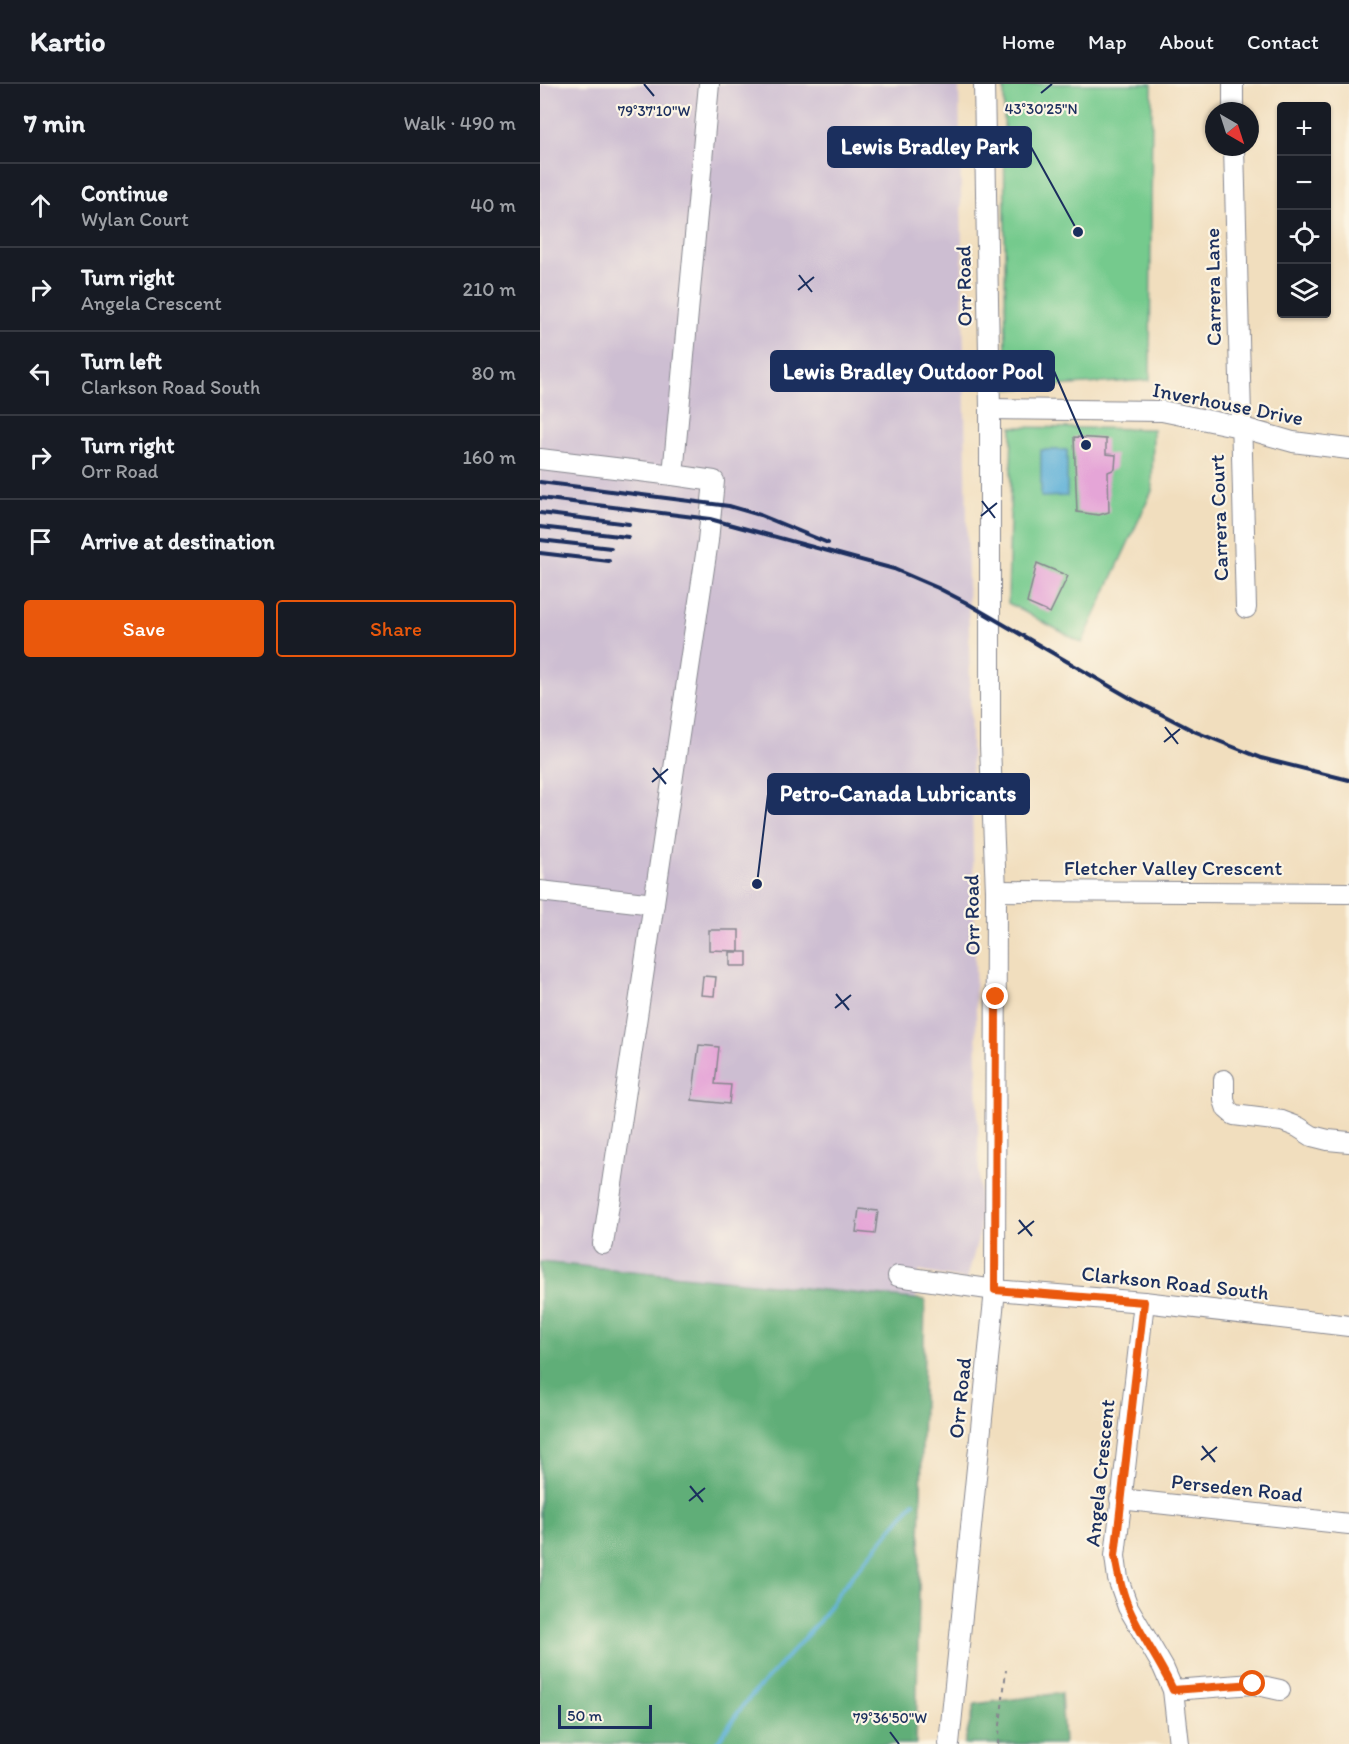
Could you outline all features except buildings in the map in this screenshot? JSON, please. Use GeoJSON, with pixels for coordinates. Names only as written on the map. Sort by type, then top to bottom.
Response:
{"type":"FeatureCollection","features":[{"type":"Feature","properties":{"kind":"street"},"geometry":{"type":"LineString","coordinates":[[673,475],[710,84]]}},
{"type":"Feature","properties":{"kind":"street","name":"Orr Road"},"geometry":{"type":"LineString","coordinates":[[949,1744],[995,1290],[996,891],[990,746],[990,409],[984,84]]}},
{"type":"Feature","properties":{"kind":"street"},"geometry":{"type":"LineString","coordinates":[[1233,84],[1233,102]]}},
{"type":"Feature","properties":{"kind":"street","name":"Carrera Lane"},"geometry":{"type":"LineString","coordinates":[[1234,156],[1240,427]]}},
{"type":"Feature","properties":{"kind":"street","name":"Inverhouse Drive"},"geometry":{"type":"LineString","coordinates":[[990,409],[1162,411],[1240,427],[1293,442],[1349,449]]}},
{"type":"Feature","properties":{"kind":"street","name":"Carrera Court"},"geometry":{"type":"LineString","coordinates":[[1240,427],[1246,608]]}},
{"type":"Feature","properties":{"kind":"street"},"geometry":{"type":"LineString","coordinates":[[540,459],[714,481],[708,541],[603,1244]]}},
{"type":"Feature","properties":{"kind":"street"},"geometry":{"type":"LineString","coordinates":[[540,891],[654,904]]}},
{"type":"Feature","properties":{"kind":"street","name":"Fletcher Valley Crescent"},"geometry":{"type":"LineString","coordinates":[[996,891],[1349,893]]}},
{"type":"Feature","properties":{"kind":"street"},"geometry":{"type":"LineString","coordinates":[[1224,1080],[1224,1100],[1227,1109],[1234,1115],[1282,1121],[1312,1136],[1349,1142]]}},
{"type":"Feature","properties":{"kind":"street","name":"Clarkson Road South"},"geometry":{"type":"LineString","coordinates":[[898,1276],[995,1290],[1144,1302],[1349,1326]]}},
{"type":"Feature","properties":{"kind":"street","name":"Angela Crescent"},"geometry":{"type":"LineString","coordinates":[[1144,1302],[1115,1556],[1119,1580],[1128,1608],[1163,1667],[1173,1690],[1179,1744]]}},
{"type":"Feature","properties":{"kind":"street","name":"Perseden Road"},"geometry":{"type":"LineString","coordinates":[[1120,1499],[1349,1524]]}},
{"type":"Feature","properties":{"kind":"street"},"geometry":{"type":"LineString","coordinates":[[1173,1690],[1253,1684],[1280,1690]]}},
{"type":"Feature","properties":{"kind":"path"},"geometry":{"type":"LineString","coordinates":[[998,1744],[1006,1670]]}},
{"type":"Feature","properties":{"kind":"shaded area"},"geometry":{"type":"Polygon","coordinates":[[[540,84],[959,84],[980,1231],[967,1280],[919,1271],[903,1428],[540,1744],[540,84]]]}},
{"type":"Feature","properties":{"kind":"green space"},"geometry":{"type":"Polygon","coordinates":[[[1004,84],[1152,84],[1150,380],[1006,389],[1004,84]]]}},
{"type":"Feature","properties":{"kind":"green space"},"geometry":{"type":"Polygon","coordinates":[[[1012,427],[1153,429],[1152,491],[1082,643],[1008,603],[1012,427]]]}},
{"type":"Feature","properties":{"kind":"green space"},"geometry":{"type":"Polygon","coordinates":[[[540,1262],[925,1300],[916,1744],[540,1744],[540,1262]]]}},
{"type":"Feature","properties":{"kind":"green space"},"geometry":{"type":"Polygon","coordinates":[[[1061,1693],[1064,1744],[964,1744],[975,1704],[1061,1693]]]}},
{"type":"Feature","properties":{"kind":"water"},"geometry":{"type":"Polygon","coordinates":[[[1041,450],[1067,450],[1067,496],[1041,497],[1041,450]]]}},
{"type":"Feature","properties":{"kind":"waterway"},"geometry":{"type":"LineString","coordinates":[[716,1744],[744,1704],[818,1623],[839,1592],[914,1502]]}},
{"type":"Feature","properties":{"kind":"railway"},"geometry":{"type":"LineString","coordinates":[[540,482],[729,506],[760,515],[828,543]]}},
{"type":"Feature","properties":{"kind":"railway"},"geometry":{"type":"LineString","coordinates":[[540,498],[710,519],[894,569],[965,602],[1130,698],[1196,732],[1261,758],[1349,780]]}},
{"type":"Feature","properties":{"kind":"railway"},"geometry":{"type":"LineString","coordinates":[[540,513],[629,524]]}},
{"type":"Feature","properties":{"kind":"railway"},"geometry":{"type":"LineString","coordinates":[[540,527],[628,537]]}},
{"type":"Feature","properties":{"kind":"railway"},"geometry":{"type":"LineString","coordinates":[[540,540],[611,548]]}},
{"type":"Feature","properties":{"kind":"railway"},"geometry":{"type":"LineString","coordinates":[[540,553],[609,561]]}},
{"type":"Feature","properties":{"kind":"place","name":"Lewis Bradley Park"},"geometry":{"type":"Point","coordinates":[1078,232]}},
{"type":"Feature","properties":{"kind":"place","name":"Lewis Bradley Outdoor Pool"},"geometry":{"type":"Point","coordinates":[1086,445]}},
{"type":"Feature","properties":{"kind":"place","name":"Petro-Canada Lubricants"},"geometry":{"type":"Point","coordinates":[757,884]}},
{"type":"Feature","properties":{"kind":"route"},"geometry":{"type":"LineString","coordinates":[[996,997],[995,1290],[1144,1302],[1120,1499],[1115,1556],[1119,1580],[1128,1608],[1163,1667],[1173,1690],[1253,1684]]}}]}
